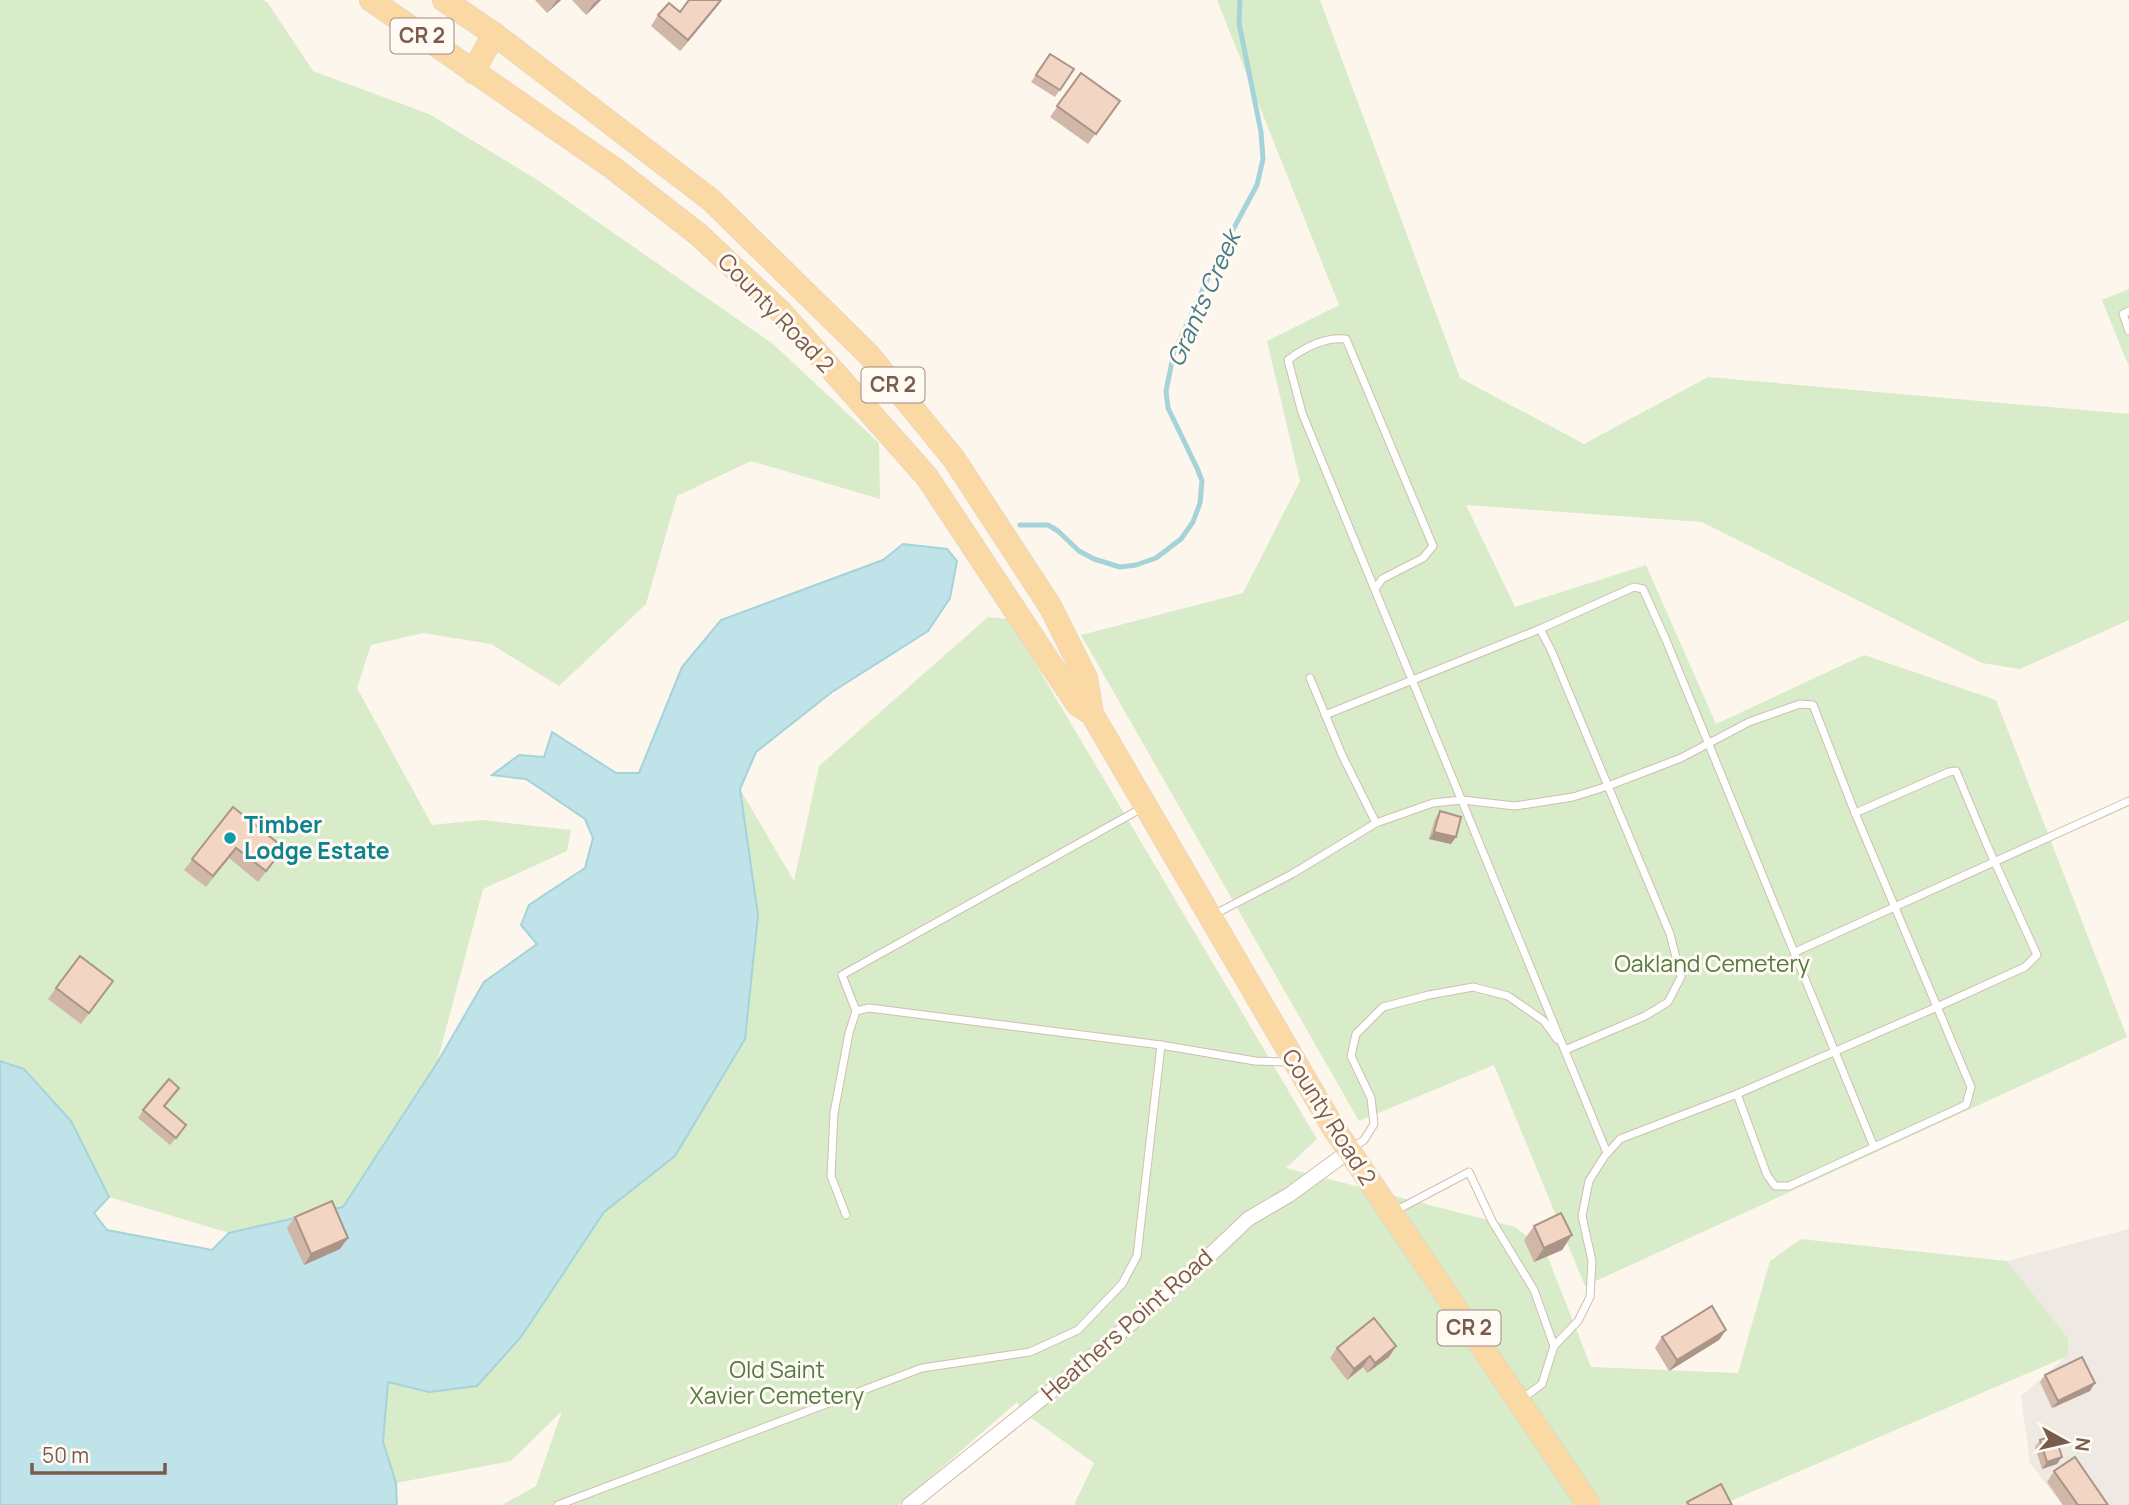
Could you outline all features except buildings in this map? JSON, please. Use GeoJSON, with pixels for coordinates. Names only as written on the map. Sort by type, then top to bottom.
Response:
{"type":"FeatureCollection","features":[{"type":"Feature","properties":{"kind":"main road","name":"County Road 2"},"geometry":{"type":"LineString","coordinates":[[371,0],[614,168],[699,235],[780,311],[927,477],[1077,704],[1092,714]]}},
{"type":"Feature","properties":{"kind":"main road","name":"County Road 2"},"geometry":{"type":"LineString","coordinates":[[444,0],[494,34],[711,200],[868,354],[954,459],[1049,606],[1086,678],[1092,714],[1294,1062],[1349,1151],[1589,1505]]}},
{"type":"Feature","properties":{"kind":"main road"},"geometry":{"type":"LineString","coordinates":[[473,72],[494,34]]}},
{"type":"Feature","properties":{"kind":"street","name":"Heathers Point Road"},"geometry":{"type":"LineString","coordinates":[[909,1505],[1055,1388],[1203,1262],[1248,1219],[1289,1195],[1349,1151]]}},
{"type":"Feature","properties":{"kind":"lane"},"geometry":{"type":"LineString","coordinates":[[2129,311],[2123,314],[2129,331]]}},
{"type":"Feature","properties":{"kind":"lane"},"geometry":{"type":"LineString","coordinates":[[1375,589],[1382,579],[1423,558],[1433,546],[1346,339],[1332,338],[1299,352],[1288,360],[1302,413],[1607,1153]]}},
{"type":"Feature","properties":{"kind":"lane"},"geometry":{"type":"LineString","coordinates":[[1325,715],[1540,629],[1634,587],[1643,589],[1874,1147]]}},
{"type":"Feature","properties":{"kind":"lane"},"geometry":{"type":"LineString","coordinates":[[1540,629],[1552,650],[1670,934],[1681,976],[1668,1002],[1645,1016],[1565,1050]]}},
{"type":"Feature","properties":{"kind":"lane"},"geometry":{"type":"LineString","coordinates":[[1310,678],[1342,755],[1376,823]]}},
{"type":"Feature","properties":{"kind":"lane"},"geometry":{"type":"LineString","coordinates":[[1210,917],[1292,874],[1376,823],[1433,803],[1462,800],[1515,806],[1573,797],[1681,758],[1749,722],[1800,704],[1813,705],[1971,1087],[1966,1105],[1789,1186],[1775,1186],[1767,1175],[1737,1094]]}},
{"type":"Feature","properties":{"kind":"lane"},"geometry":{"type":"LineString","coordinates":[[1519,1401],[1542,1384],[1554,1346],[1578,1321],[1590,1297],[1592,1261],[1582,1216],[1589,1181],[1607,1153],[1620,1139],[1737,1094],[1937,1007],[2025,967],[2037,955],[1994,863],[1956,771],[1856,813]]}},
{"type":"Feature","properties":{"kind":"lane"},"geometry":{"type":"LineString","coordinates":[[1795,952],[2129,802]]}},
{"type":"Feature","properties":{"kind":"lane"},"geometry":{"type":"LineString","coordinates":[[846,1215],[831,1176],[834,1113],[849,1033],[856,1011],[842,975],[1145,806]]}},
{"type":"Feature","properties":{"kind":"lane"},"geometry":{"type":"LineString","coordinates":[[1349,1151],[1364,1140],[1374,1124],[1371,1098],[1351,1056],[1356,1034],[1383,1007],[1473,987],[1508,996],[1544,1021],[1565,1050]]}},
{"type":"Feature","properties":{"kind":"lane"},"geometry":{"type":"LineString","coordinates":[[856,1011],[869,1008],[1161,1045],[1255,1061],[1294,1062]]}},
{"type":"Feature","properties":{"kind":"lane"},"geometry":{"type":"LineString","coordinates":[[558,1505],[922,1368],[1030,1352],[1078,1329],[1122,1284],[1137,1256],[1161,1045]]}},
{"type":"Feature","properties":{"kind":"lane"},"geometry":{"type":"LineString","coordinates":[[1391,1213],[1469,1172],[1492,1221],[1534,1290],[1554,1346]]}},
{"type":"Feature","properties":{"kind":"shaded area"},"geometry":{"type":"Polygon","coordinates":[[[2129,1229],[2129,1505],[2062,1505],[2030,1463],[2021,1396],[2067,1356],[2068,1338],[2007,1261],[2129,1229]]]}},
{"type":"Feature","properties":{"kind":"green space"},"geometry":{"type":"Polygon","coordinates":[[[0,0],[263,0],[268,3],[313,71],[429,114],[539,181],[773,344],[879,443],[880,499],[751,461],[677,496],[646,604],[559,686],[491,644],[423,633],[371,645],[357,688],[432,825],[482,820],[571,830],[567,851],[483,889],[437,1063],[343,1207],[229,1233],[109,1197],[71,1121],[24,1069],[0,1061],[0,0]]]}},
{"type":"Feature","properties":{"kind":"green space","name":"Oakland Cemetery"},"geometry":{"type":"Polygon","coordinates":[[[1217,0],[1320,0],[1460,378],[1584,444],[1708,377],[2129,414],[2129,620],[2020,669],[1982,663],[1702,522],[1466,505],[1515,607],[1646,565],[1716,724],[1864,655],[1996,700],[2127,1037],[1585,1286],[1494,1065],[1359,1121],[1081,635],[1243,593],[1300,481],[1267,341],[1339,305],[1217,0]]]}},
{"type":"Feature","properties":{"kind":"green space"},"geometry":{"type":"Polygon","coordinates":[[[2129,289],[2129,367],[2102,300],[2129,289]]]}},
{"type":"Feature","properties":{"kind":"green space","name":"Old Saint Xavier Cemetery"},"geometry":{"type":"Polygon","coordinates":[[[988,617],[1009,619],[1317,1139],[1286,1168],[1515,1227],[1545,1250],[1591,1367],[1738,1373],[1770,1261],[1801,1239],[2007,1261],[2068,1338],[2068,1356],[1721,1505],[1074,1505],[1094,1463],[1023,1412],[1017,1402],[899,1505],[502,1505],[536,1486],[562,1411],[511,1461],[396,1483],[383,1442],[388,1381],[429,1392],[477,1386],[521,1337],[604,1212],[675,1156],[745,1039],[758,915],[740,789],[794,881],[819,766],[988,617]]]}},
{"type":"Feature","properties":{"kind":"water"},"geometry":{"type":"Polygon","coordinates":[[[903,544],[947,549],[957,561],[950,598],[928,631],[832,692],[756,752],[740,789],[758,915],[745,1039],[675,1156],[604,1212],[521,1337],[477,1386],[429,1392],[388,1382],[383,1442],[396,1483],[397,1505],[0,1505],[0,1061],[24,1069],[71,1121],[109,1197],[94,1213],[107,1230],[212,1250],[229,1233],[343,1207],[437,1063],[484,982],[537,944],[521,925],[529,905],[585,868],[593,838],[585,819],[526,779],[492,775],[519,755],[544,757],[552,732],[616,773],[639,773],[682,667],[721,620],[883,560],[903,544]]]}},
{"type":"Feature","properties":{"kind":"waterway","name":"Grants Creek"},"geometry":{"type":"LineString","coordinates":[[1020,525],[1048,525],[1079,551],[1120,567],[1156,558],[1181,539],[1193,522],[1200,503],[1202,481],[1168,408],[1166,391],[1174,352],[1214,265],[1257,185],[1263,159],[1261,132],[1239,23],[1240,0]]}},
{"type":"Feature","properties":{"kind":"place","name":"Timber Lodge Estate"},"geometry":{"type":"Point","coordinates":[230,838]}}]}
